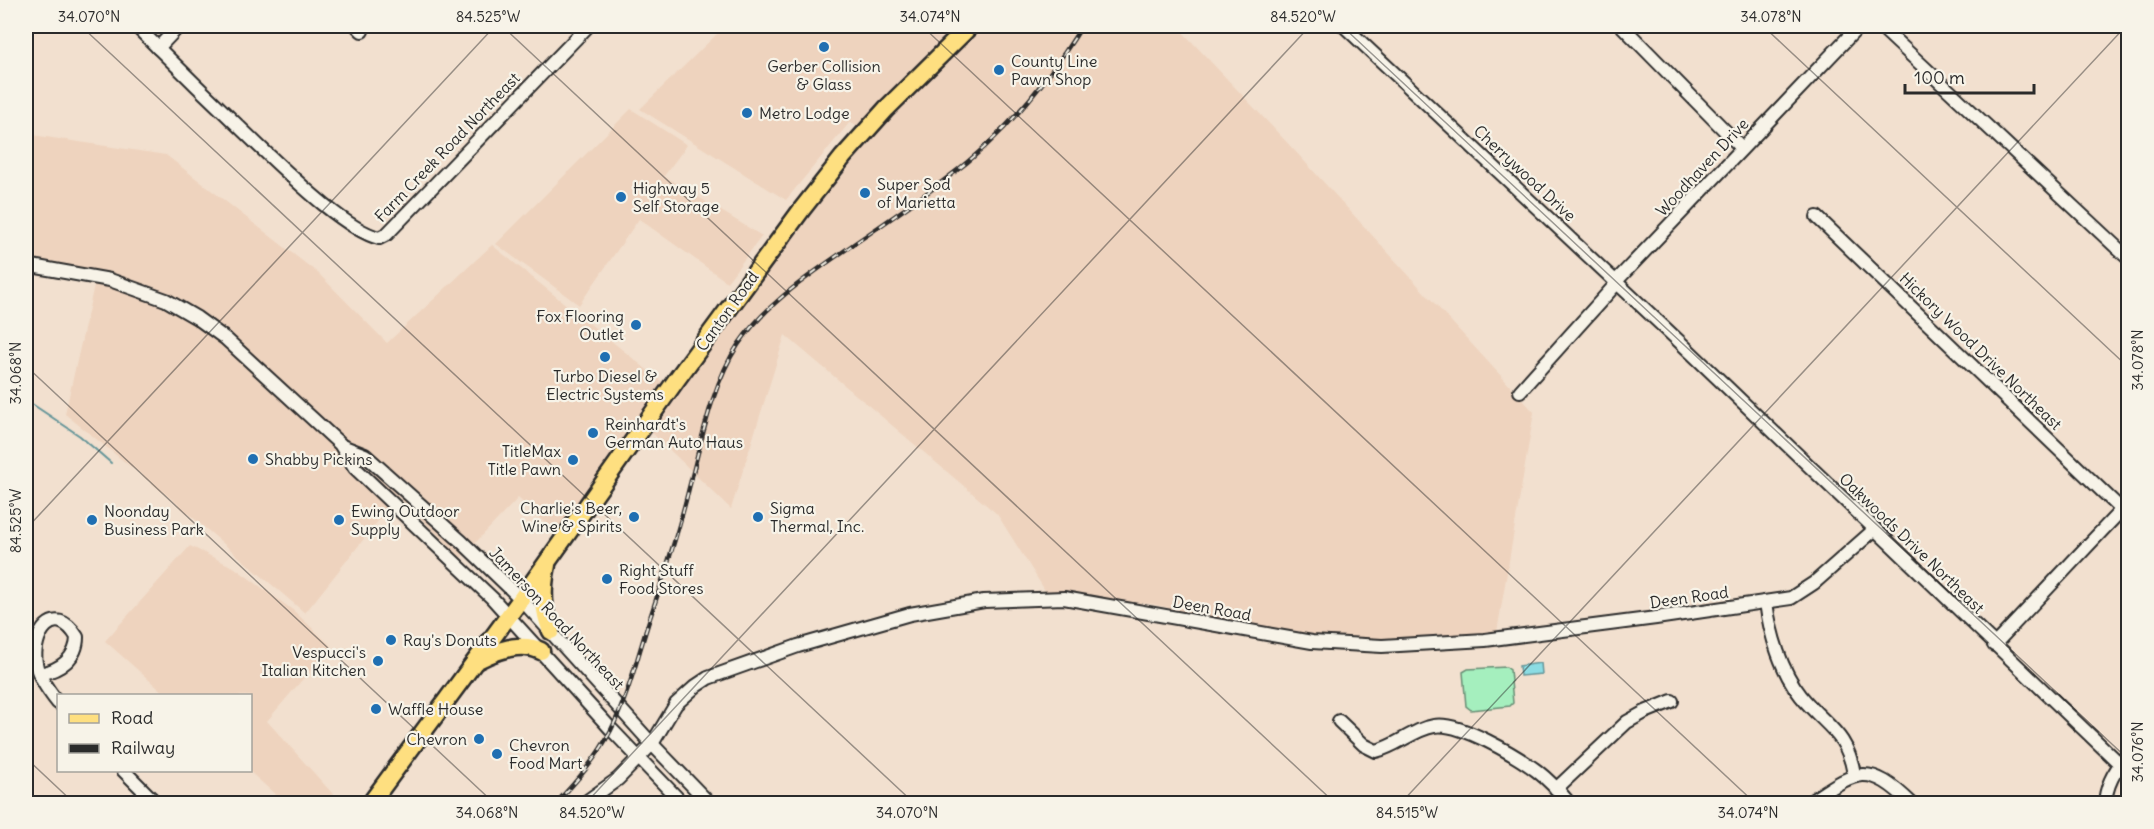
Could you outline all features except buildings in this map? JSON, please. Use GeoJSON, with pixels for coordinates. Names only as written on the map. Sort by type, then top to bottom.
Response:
{"type":"FeatureCollection","features":[{"type":"Feature","properties":{"kind":"main road","name":"Canton Road"},"geometry":{"type":"LineString","coordinates":[[370,804],[521,599],[700,347],[843,157],[886,109],[970,26]]}},
{"type":"Feature","properties":{"kind":"main road"},"geometry":{"type":"LineString","coordinates":[[548,561],[543,597],[547,622],[551,631]]}},
{"type":"Feature","properties":{"kind":"main road"},"geometry":{"type":"LineString","coordinates":[[474,662],[498,651],[517,647],[536,648],[541,651]]}},
{"type":"Feature","properties":{"kind":"street","name":"Farm Creek Road Northeast"},"geometry":{"type":"LineString","coordinates":[[136,26],[303,187],[334,212],[380,238],[387,234],[588,26]]}},
{"type":"Feature","properties":{"kind":"street"},"geometry":{"type":"LineString","coordinates":[[158,48],[179,26]]}},
{"type":"Feature","properties":{"kind":"street","name":"Cherrywood Drive"},"geometry":{"type":"LineString","coordinates":[[1344,26],[1683,345]]}},
{"type":"Feature","properties":{"kind":"street"},"geometry":{"type":"LineString","coordinates":[[1622,26],[1742,148]]}},
{"type":"Feature","properties":{"kind":"street","name":"Woodhaven Drive"},"geometry":{"type":"LineString","coordinates":[[1520,391],[1619,278],[1859,26]]}},
{"type":"Feature","properties":{"kind":"street"},"geometry":{"type":"LineString","coordinates":[[1880,26],[2128,258]]}},
{"type":"Feature","properties":{"kind":"street","name":"Hickory Wood Drive Northeast"},"geometry":{"type":"LineString","coordinates":[[1817,217],[2125,507]]}},
{"type":"Feature","properties":{"kind":"street","name":"Jamerson Road Northeast"},"geometry":{"type":"LineString","coordinates":[[26,265],[110,280],[174,304],[226,339],[342,446],[355,468],[508,616],[683,804]]}},
{"type":"Feature","properties":{"kind":"street","name":"Oakwoods Drive Northeast"},"geometry":{"type":"LineString","coordinates":[[1683,345],[1995,645],[2124,760]]}},
{"type":"Feature","properties":{"kind":"street","name":"Jamerson Road Northeast"},"geometry":{"type":"LineString","coordinates":[[342,446],[365,455],[462,542],[521,599],[652,744],[710,804]]}},
{"type":"Feature","properties":{"kind":"street"},"geometry":{"type":"LineString","coordinates":[[1995,645],[2125,507]]}},
{"type":"Feature","properties":{"kind":"street","name":"Deen Road"},"geometry":{"type":"LineString","coordinates":[[584,804],[618,779],[652,744],[676,704],[708,678],[798,646],[910,614],[984,601],[1064,598],[1312,642],[1382,646],[1485,640],[1791,598],[1874,530]]}},
{"type":"Feature","properties":{"kind":"street"},"geometry":{"type":"LineString","coordinates":[[1766,602],[1769,621],[1786,672],[1801,695],[1844,742],[1851,755],[1854,774]]}},
{"type":"Feature","properties":{"kind":"street"},"geometry":{"type":"LineString","coordinates":[[40,674],[57,702]]}},
{"type":"Feature","properties":{"kind":"street"},"geometry":{"type":"LineString","coordinates":[[1556,789],[1627,722],[1672,701]]}},
{"type":"Feature","properties":{"kind":"street"},"geometry":{"type":"LineString","coordinates":[[1340,722],[1364,745],[1376,751],[1390,747],[1431,726],[1460,728],[1540,773],[1570,804]]}},
{"type":"Feature","properties":{"kind":"street"},"geometry":{"type":"LineString","coordinates":[[2105,804],[2110,782],[2124,760]]}},
{"type":"Feature","properties":{"kind":"street"},"geometry":{"type":"LineString","coordinates":[[124,772],[157,804]]}},
{"type":"Feature","properties":{"kind":"street"},"geometry":{"type":"LineString","coordinates":[[1808,804],[1854,774],[1884,780],[1912,804]]}},
{"type":"Feature","properties":{"kind":"shaded area"},"geometry":{"type":"Polygon","coordinates":[[[723,26],[1177,26],[1534,412],[1495,644],[1318,642],[1152,604],[1046,592],[997,514],[785,335],[731,509],[648,429],[563,540],[518,498],[461,558],[398,496],[305,613],[170,498],[65,414],[95,281],[26,272],[26,134],[166,155],[319,274],[387,343],[492,245],[671,389],[864,131],[850,122],[786,200],[640,109],[723,26]]]}},
{"type":"Feature","properties":{"kind":"shaded area","name":"Highway 5 Self Storage"},"geometry":{"type":"Polygon","coordinates":[[[631,109],[687,145],[664,176],[762,236],[727,282],[639,219],[579,305],[496,244],[631,109]]]}},
{"type":"Feature","properties":{"kind":"shaded area"},"geometry":{"type":"Polygon","coordinates":[[[190,546],[235,568],[294,611],[331,646],[267,721],[341,803],[285,803],[250,772],[252,772],[252,694],[165,694],[105,641],[190,546]]]}},
{"type":"Feature","properties":{"kind":"green space"},"geometry":{"type":"Polygon","coordinates":[[[1506,667],[1510,670],[1513,703],[1510,706],[1471,710],[1466,706],[1463,672],[1468,669],[1506,667]]]}},
{"type":"Feature","properties":{"kind":"water"},"geometry":{"type":"Polygon","coordinates":[[[1541,663],[1542,674],[1520,676],[1519,666],[1541,663]]]}},
{"type":"Feature","properties":{"kind":"waterway"},"geometry":{"type":"LineString","coordinates":[[26,400],[80,436],[111,463]]}},
{"type":"Feature","properties":{"kind":"railway"},"geometry":{"type":"LineString","coordinates":[[555,804],[593,760],[611,730],[622,704],[675,539],[714,396],[738,345],[775,303],[820,268],[935,187],[987,145],[1038,89],[1082,26]]}},
{"type":"Feature","properties":{"kind":"place","name":"Gerber Collision & Glass"},"geometry":{"type":"Point","coordinates":[824,47]}},
{"type":"Feature","properties":{"kind":"place","name":"County Line Pawn Shop"},"geometry":{"type":"Point","coordinates":[999,70]}},
{"type":"Feature","properties":{"kind":"place","name":"Metro Lodge"},"geometry":{"type":"Point","coordinates":[747,113]}},
{"type":"Feature","properties":{"kind":"place","name":"Super Sod of Marietta"},"geometry":{"type":"Point","coordinates":[865,193]}},
{"type":"Feature","properties":{"kind":"place","name":"Highway 5 Self Storage"},"geometry":{"type":"Point","coordinates":[621,197]}},
{"type":"Feature","properties":{"kind":"place","name":"Fox Flooring Outlet"},"geometry":{"type":"Point","coordinates":[636,325]}},
{"type":"Feature","properties":{"kind":"place","name":"Turbo Diesel & Electric Systems"},"geometry":{"type":"Point","coordinates":[605,357]}},
{"type":"Feature","properties":{"kind":"place","name":"Reinhardt's German Auto Haus"},"geometry":{"type":"Point","coordinates":[593,433]}},
{"type":"Feature","properties":{"kind":"place","name":"Shabby Pickins"},"geometry":{"type":"Point","coordinates":[253,459]}},
{"type":"Feature","properties":{"kind":"place","name":"TitleMax Title Pawn"},"geometry":{"type":"Point","coordinates":[573,460]}},
{"type":"Feature","properties":{"kind":"place","name":"Charlie's Beer, Wine & Spirits"},"geometry":{"type":"Point","coordinates":[634,517]}},
{"type":"Feature","properties":{"kind":"place","name":"Sigma Thermal, Inc."},"geometry":{"type":"Point","coordinates":[758,517]}},
{"type":"Feature","properties":{"kind":"place","name":"Noonday Business Park"},"geometry":{"type":"Point","coordinates":[92,520]}},
{"type":"Feature","properties":{"kind":"place","name":"Ewing Outdoor Supply"},"geometry":{"type":"Point","coordinates":[339,520]}},
{"type":"Feature","properties":{"kind":"place","name":"Right Stuff Food Stores"},"geometry":{"type":"Point","coordinates":[607,579]}},
{"type":"Feature","properties":{"kind":"place","name":"Ray's Donuts"},"geometry":{"type":"Point","coordinates":[391,640]}},
{"type":"Feature","properties":{"kind":"place","name":"Vespucci's Italian Kitchen"},"geometry":{"type":"Point","coordinates":[378,661]}},
{"type":"Feature","properties":{"kind":"place","name":"Waffle House"},"geometry":{"type":"Point","coordinates":[376,709]}},
{"type":"Feature","properties":{"kind":"place","name":"Chevron"},"geometry":{"type":"Point","coordinates":[479,739]}},
{"type":"Feature","properties":{"kind":"place","name":"Chevron Food Mart"},"geometry":{"type":"Point","coordinates":[497,754]}}]}
